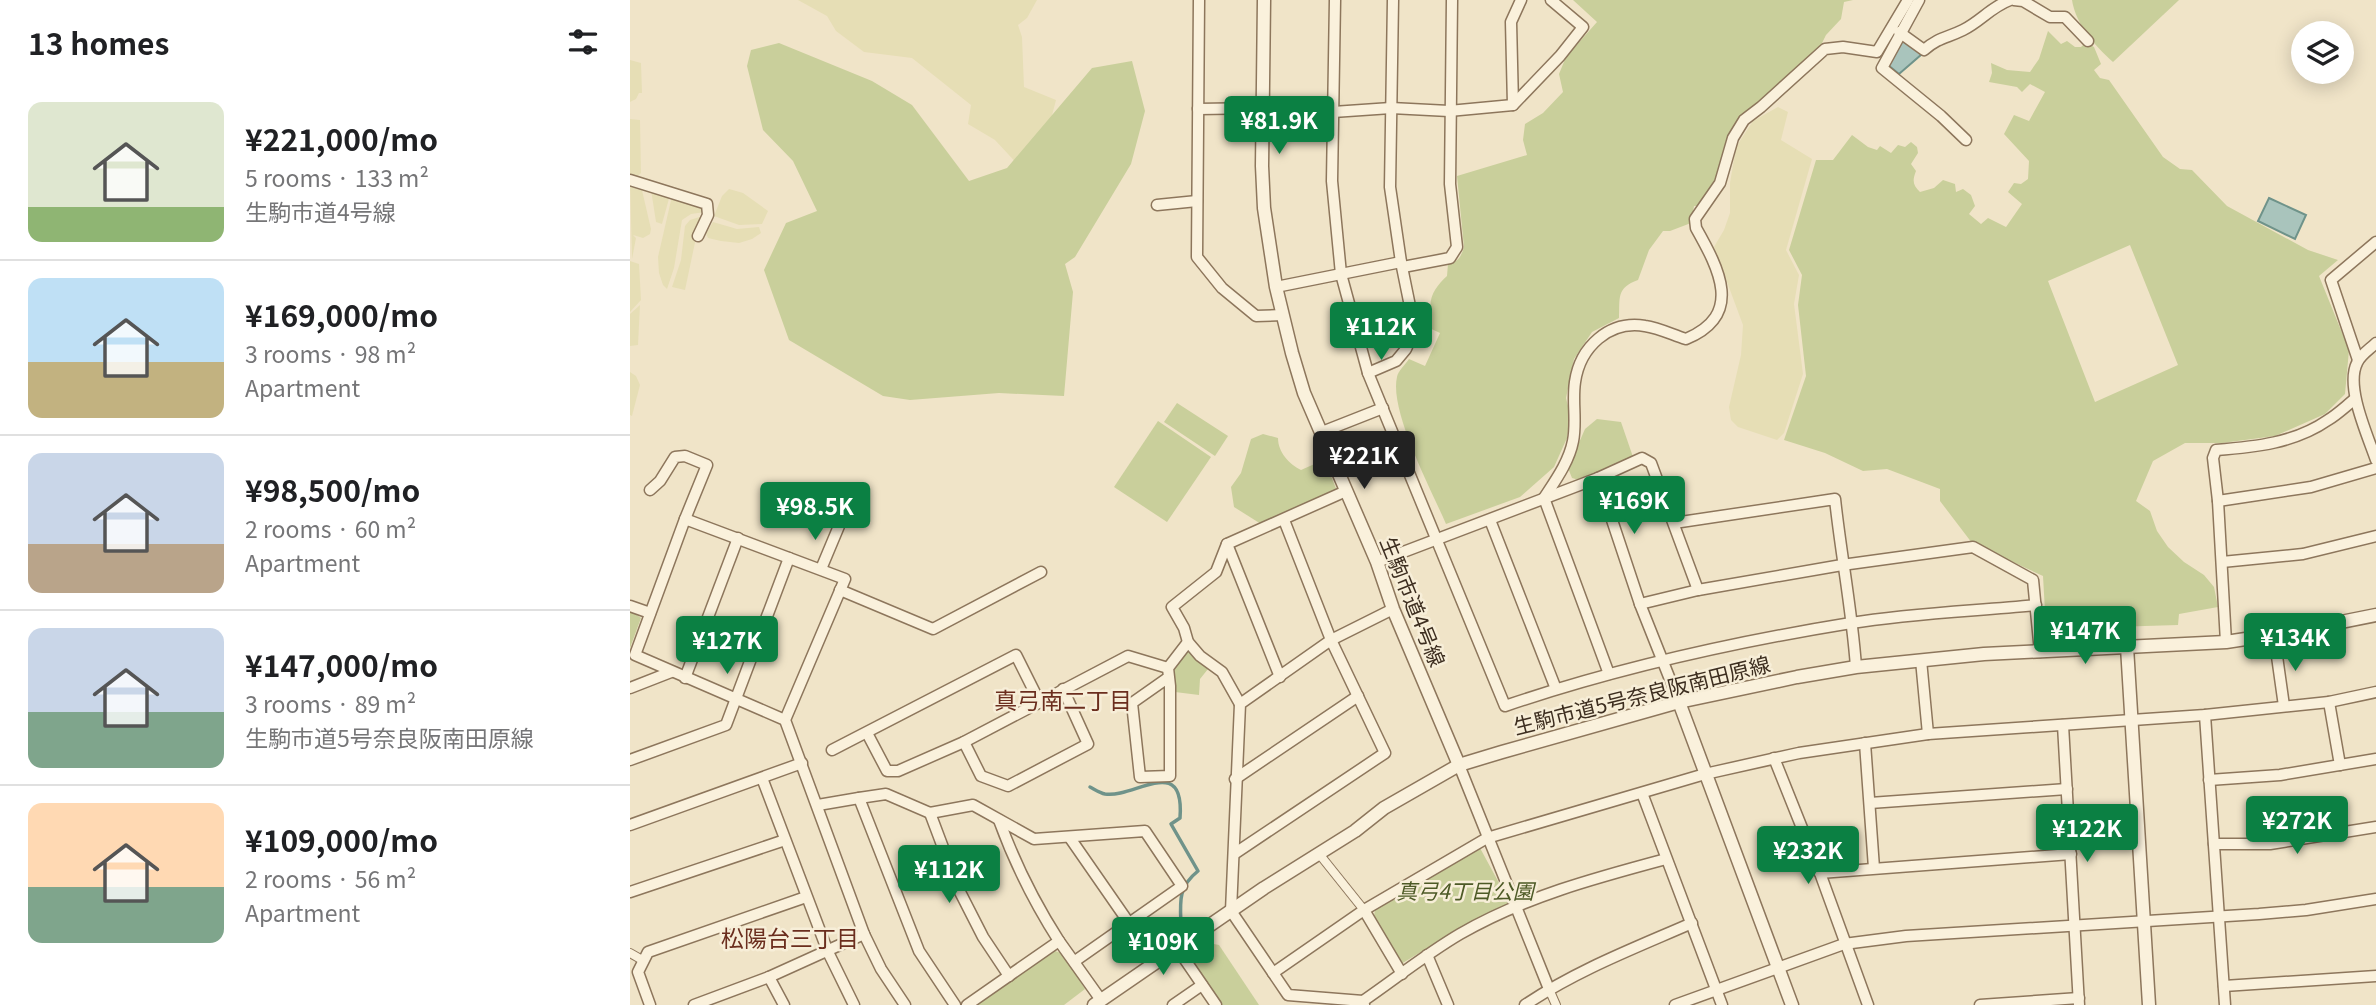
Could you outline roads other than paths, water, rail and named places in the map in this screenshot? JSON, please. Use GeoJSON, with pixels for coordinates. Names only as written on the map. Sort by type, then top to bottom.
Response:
{"type":"FeatureCollection","features":[{"type":"Feature","properties":{"kind":"street"},"geometry":{"type":"LineString","coordinates":[[1199,0],[1197,257],[1222,288],[1256,316],[1283,315]]}},
{"type":"Feature","properties":{"kind":"street","name":"生駒市道4号線"},"geometry":{"type":"LineString","coordinates":[[1264,0],[1264,208],[1283,315],[1304,393],[1377,562],[1393,609],[1459,765]]}},
{"type":"Feature","properties":{"kind":"street"},"geometry":{"type":"LineString","coordinates":[[1335,0],[1332,181],[1340,274],[1368,373],[1505,706],[1661,660],[1852,622],[2036,605]]}},
{"type":"Feature","properties":{"kind":"street"},"geometry":{"type":"LineString","coordinates":[[1368,373],[1396,360],[1406,349],[1413,333],[1391,187],[1393,0]]}},
{"type":"Feature","properties":{"kind":"street"},"geometry":{"type":"LineString","coordinates":[[1276,287],[1340,274],[1443,260],[1456,253],[1450,184],[1452,0]]}},
{"type":"Feature","properties":{"kind":"street"},"geometry":{"type":"LineString","coordinates":[[1513,105],[1511,22],[1521,0]]}},
{"type":"Feature","properties":{"kind":"street"},"geometry":{"type":"LineString","coordinates":[[1198,109],[1263,108],[1333,112],[1391,108],[1449,111],[1513,105],[1560,56],[1583,27],[1551,0]]}},
{"type":"Feature","properties":{"kind":"street"},"geometry":{"type":"LineString","coordinates":[[1544,498],[1561,471],[1573,444],[1576,420],[1574,383],[1584,353],[1606,331],[1628,324],[1648,326],[1686,339],[1700,333],[1716,318],[1721,306],[1720,278],[1696,228],[1695,219],[1720,183],[1733,138],[1744,120],[1825,49],[1843,47],[1877,52],[1908,0]]}},
{"type":"Feature","properties":{"kind":"street"},"geometry":{"type":"LineString","coordinates":[[1919,0],[1899,32],[1882,68],[1966,139]]}},
{"type":"Feature","properties":{"kind":"street"},"geometry":{"type":"LineString","coordinates":[[1899,32],[1924,50],[1937,39],[1965,29],[1995,5],[2012,0],[2022,1],[2050,17],[2065,17],[2088,41]]}},
{"type":"Feature","properties":{"kind":"street"},"geometry":{"type":"LineString","coordinates":[[630,180],[706,204],[708,215],[698,236]]}},
{"type":"Feature","properties":{"kind":"street"},"geometry":{"type":"LineString","coordinates":[[1157,205],[1197,201]]}},
{"type":"Feature","properties":{"kind":"street"},"geometry":{"type":"LineString","coordinates":[[2358,360],[2331,280],[2376,242]]}},
{"type":"Feature","properties":{"kind":"street"},"geometry":{"type":"LineString","coordinates":[[2376,343],[2358,360],[2354,369],[2355,399],[2376,460]]}},
{"type":"Feature","properties":{"kind":"street"},"geometry":{"type":"LineString","coordinates":[[2226,642],[2213,458],[2216,450],[2283,442],[2327,421],[2355,399]]}},
{"type":"Feature","properties":{"kind":"street"},"geometry":{"type":"LineString","coordinates":[[1322,432],[1383,408]]}},
{"type":"Feature","properties":{"kind":"street"},"geometry":{"type":"LineString","coordinates":[[650,489],[660,481],[676,457],[685,456],[707,465],[635,655],[785,720]]}},
{"type":"Feature","properties":{"kind":"street"},"geometry":{"type":"LineString","coordinates":[[1377,562],[1598,478],[1642,458],[1651,463],[1698,590]]}},
{"type":"Feature","properties":{"kind":"street"},"geometry":{"type":"LineString","coordinates":[[2218,501],[2311,487],[2376,468]]}},
{"type":"Feature","properties":{"kind":"street"},"geometry":{"type":"LineString","coordinates":[[1598,478],[1640,604],[1792,1005]]}},
{"type":"Feature","properties":{"kind":"street"},"geometry":{"type":"LineString","coordinates":[[1346,491],[1227,544],[1216,572],[1172,607],[1184,628],[1188,642],[1200,656],[1222,672],[1240,704],[1231,911],[1288,995],[1364,1003],[1427,955],[1460,934],[1514,906],[1583,881],[1666,859]]}},
{"type":"Feature","properties":{"kind":"street"},"geometry":{"type":"LineString","coordinates":[[1544,498],[1609,674]]}},
{"type":"Feature","properties":{"kind":"street"},"geometry":{"type":"LineString","coordinates":[[1674,523],[1835,499],[1856,667]]}},
{"type":"Feature","properties":{"kind":"street"},"geometry":{"type":"LineString","coordinates":[[685,519],[845,579],[785,720],[864,934],[881,968],[905,1005]]}},
{"type":"Feature","properties":{"kind":"street"},"geometry":{"type":"LineString","coordinates":[[1234,854],[1385,753],[1331,640],[1284,520]]}},
{"type":"Feature","properties":{"kind":"street"},"geometry":{"type":"LineString","coordinates":[[1489,520],[1556,689]]}},
{"type":"Feature","properties":{"kind":"street"},"geometry":{"type":"LineString","coordinates":[[821,569],[839,526]]}},
{"type":"Feature","properties":{"kind":"street"},"geometry":{"type":"LineString","coordinates":[[2222,562],[2303,554],[2376,536]]}},
{"type":"Feature","properties":{"kind":"street"},"geometry":{"type":"LineString","coordinates":[[685,678],[738,538]]}},
{"type":"Feature","properties":{"kind":"street"},"geometry":{"type":"LineString","coordinates":[[1227,544],[1280,677]]}},
{"type":"Feature","properties":{"kind":"street"},"geometry":{"type":"LineString","coordinates":[[1640,604],[1698,590],[1842,565],[1973,547],[2033,580],[2040,652]]}},
{"type":"Feature","properties":{"kind":"street"},"geometry":{"type":"LineString","coordinates":[[630,760],[726,725],[789,558]]}},
{"type":"Feature","properties":{"kind":"street"},"geometry":{"type":"LineString","coordinates":[[840,590],[933,629],[1041,572]]}},
{"type":"Feature","properties":{"kind":"street"},"geometry":{"type":"LineString","coordinates":[[630,606],[650,613]]}},
{"type":"Feature","properties":{"kind":"street"},"geometry":{"type":"LineString","coordinates":[[1240,704],[1331,640],[1393,609]]}},
{"type":"Feature","properties":{"kind":"street","name":"生駒市道5号奈良阪南田原線"},"geometry":{"type":"LineString","coordinates":[[1098,1002],[1264,888],[1320,855],[1384,808],[1459,765],[1679,702],[1856,667],[1921,660],[2226,642],[2376,615]]}},
{"type":"Feature","properties":{"kind":"street"},"geometry":{"type":"LineString","coordinates":[[2274,635],[2284,706]]}},
{"type":"Feature","properties":{"kind":"street"},"geometry":{"type":"LineString","coordinates":[[1168,673],[1170,776],[1140,776],[1132,703],[1168,673],[1188,642]]}},
{"type":"Feature","properties":{"kind":"street"},"geometry":{"type":"LineString","coordinates":[[2127,647],[2149,1005]]}},
{"type":"Feature","properties":{"kind":"street"},"geometry":{"type":"LineString","coordinates":[[832,750],[1016,655],[1039,701]]}},
{"type":"Feature","properties":{"kind":"street"},"geometry":{"type":"LineString","coordinates":[[867,733],[887,771],[898,771],[964,742],[1128,656],[1168,673]]}},
{"type":"Feature","properties":{"kind":"street"},"geometry":{"type":"LineString","coordinates":[[1921,660],[1928,734]]}},
{"type":"Feature","properties":{"kind":"street"},"geometry":{"type":"LineString","coordinates":[[630,688],[671,672]]}},
{"type":"Feature","properties":{"kind":"street"},"geometry":{"type":"LineString","coordinates":[[964,742],[981,776],[1008,786],[1088,744],[1063,689]]}},
{"type":"Feature","properties":{"kind":"street"},"geometry":{"type":"LineString","coordinates":[[1273,973],[1364,911],[1487,838],[1704,774],[1774,758],[1928,734],[2205,715],[2329,702],[2376,692]]}},
{"type":"Feature","properties":{"kind":"street"},"geometry":{"type":"LineString","coordinates":[[1235,779],[1358,696]]}},
{"type":"Feature","properties":{"kind":"street"},"geometry":{"type":"LineString","coordinates":[[2329,702],[2340,765]]}},
{"type":"Feature","properties":{"kind":"street"},"geometry":{"type":"LineString","coordinates":[[2205,715],[2225,1005]]}},
{"type":"Feature","properties":{"kind":"street"},"geometry":{"type":"LineString","coordinates":[[1980,1005],[2079,1001],[2063,725]]}},
{"type":"Feature","properties":{"kind":"street"},"geometry":{"type":"LineString","coordinates":[[1865,743],[1874,868]]}},
{"type":"Feature","properties":{"kind":"street"},"geometry":{"type":"LineString","coordinates":[[1774,758],[1868,1005]]}},
{"type":"Feature","properties":{"kind":"street"},"geometry":{"type":"LineString","coordinates":[[2209,780],[2280,775],[2376,759]]}},
{"type":"Feature","properties":{"kind":"street"},"geometry":{"type":"LineString","coordinates":[[630,825],[802,763]]}},
{"type":"Feature","properties":{"kind":"street"},"geometry":{"type":"LineString","coordinates":[[1459,765],[1556,1005]]}},
{"type":"Feature","properties":{"kind":"street"},"geometry":{"type":"LineString","coordinates":[[762,778],[828,952],[854,1005]]}},
{"type":"Feature","properties":{"kind":"street"},"geometry":{"type":"LineString","coordinates":[[1870,803],[2067,789]]}},
{"type":"Feature","properties":{"kind":"street"},"geometry":{"type":"LineString","coordinates":[[1642,793],[1722,1005]]}},
{"type":"Feature","properties":{"kind":"street"},"geometry":{"type":"LineString","coordinates":[[818,806],[886,794],[930,813],[973,806],[1034,839],[1145,831],[1182,886],[1074,961]]}},
{"type":"Feature","properties":{"kind":"street"},"geometry":{"type":"LineString","coordinates":[[859,798],[919,951],[955,1005]]}},
{"type":"Feature","properties":{"kind":"street"},"geometry":{"type":"LineString","coordinates":[[930,813],[959,890],[983,937],[1009,976]]}},
{"type":"Feature","properties":{"kind":"street"},"geometry":{"type":"LineString","coordinates":[[999,820],[1015,864],[1033,901],[1098,1002]]}},
{"type":"Feature","properties":{"kind":"street"},"geometry":{"type":"LineString","coordinates":[[2214,844],[2270,844],[2376,827]]}},
{"type":"Feature","properties":{"kind":"street"},"geometry":{"type":"LineString","coordinates":[[1070,838],[1129,923]]}},
{"type":"Feature","properties":{"kind":"street"},"geometry":{"type":"LineString","coordinates":[[630,892],[785,840]]}},
{"type":"Feature","properties":{"kind":"street"},"geometry":{"type":"LineString","coordinates":[[1820,873],[2071,854]]}},
{"type":"Feature","properties":{"kind":"street"},"geometry":{"type":"LineString","coordinates":[[1320,855],[1364,911],[1402,974]]}},
{"type":"Feature","properties":{"kind":"street"},"geometry":{"type":"LineString","coordinates":[[650,1005],[638,972],[648,952],[806,897]]}},
{"type":"Feature","properties":{"kind":"street"},"geometry":{"type":"LineString","coordinates":[[1675,1005],[1844,944],[1906,936],[2306,910],[2376,899]]}},
{"type":"Feature","properties":{"kind":"street"},"geometry":{"type":"LineString","coordinates":[[1525,1005],[1549,989],[1609,958],[1692,923]]}},
{"type":"Feature","properties":{"kind":"street"},"geometry":{"type":"LineString","coordinates":[[694,1005],[713,1002],[864,934]]}},
{"type":"Feature","properties":{"kind":"street"},"geometry":{"type":"LineString","coordinates":[[967,1005],[1059,941]]}},
{"type":"Feature","properties":{"kind":"street"},"geometry":{"type":"LineString","coordinates":[[1177,948],[1216,1005]]}},
{"type":"Feature","properties":{"kind":"street"},"geometry":{"type":"LineString","coordinates":[[630,953],[644,961]]}},
{"type":"Feature","properties":{"kind":"street"},"geometry":{"type":"LineString","coordinates":[[1427,955],[1448,1005]]}},
{"type":"Feature","properties":{"kind":"street"},"geometry":{"type":"LineString","coordinates":[[2224,986],[2376,976]]}},
{"type":"Feature","properties":{"kind":"street"},"geometry":{"type":"LineString","coordinates":[[769,977],[785,1005]]}},
{"type":"Feature","properties":{"kind":"street"},"geometry":{"type":"LineString","coordinates":[[1173,1005],[1202,985]]}},
{"type":"Feature","properties":{"kind":"water"},"geometry":{"type":"Polygon","coordinates":[[[1902,40],[1922,54],[1899,74],[1888,65],[1902,40]]]}},
{"type":"Feature","properties":{"kind":"water"},"geometry":{"type":"Polygon","coordinates":[[[2269,198],[2306,215],[2295,239],[2258,221],[2269,198]]]}},
{"type":"Feature","properties":{"kind":"waterway"},"geometry":{"type":"LineString","coordinates":[[1090,787],[1105,794],[1117,794],[1155,783],[1166,783],[1174,787],[1179,798],[1180,818],[1171,824],[1198,871],[1191,877],[1182,895],[1181,926]]}},
{"type":"Feature","properties":{"kind":"district","name":"真弓南二丁目"},"geometry":{"type":"Point","coordinates":[1063,701]}},
{"type":"Feature","properties":{"kind":"district","name":"松陽台三丁目"},"geometry":{"type":"Point","coordinates":[790,939]}},
{"type":"Feature","properties":{"kind":"park label","name":"真弓4丁目公園"},"geometry":{"type":"Point","coordinates":[1465,892]}}]}
